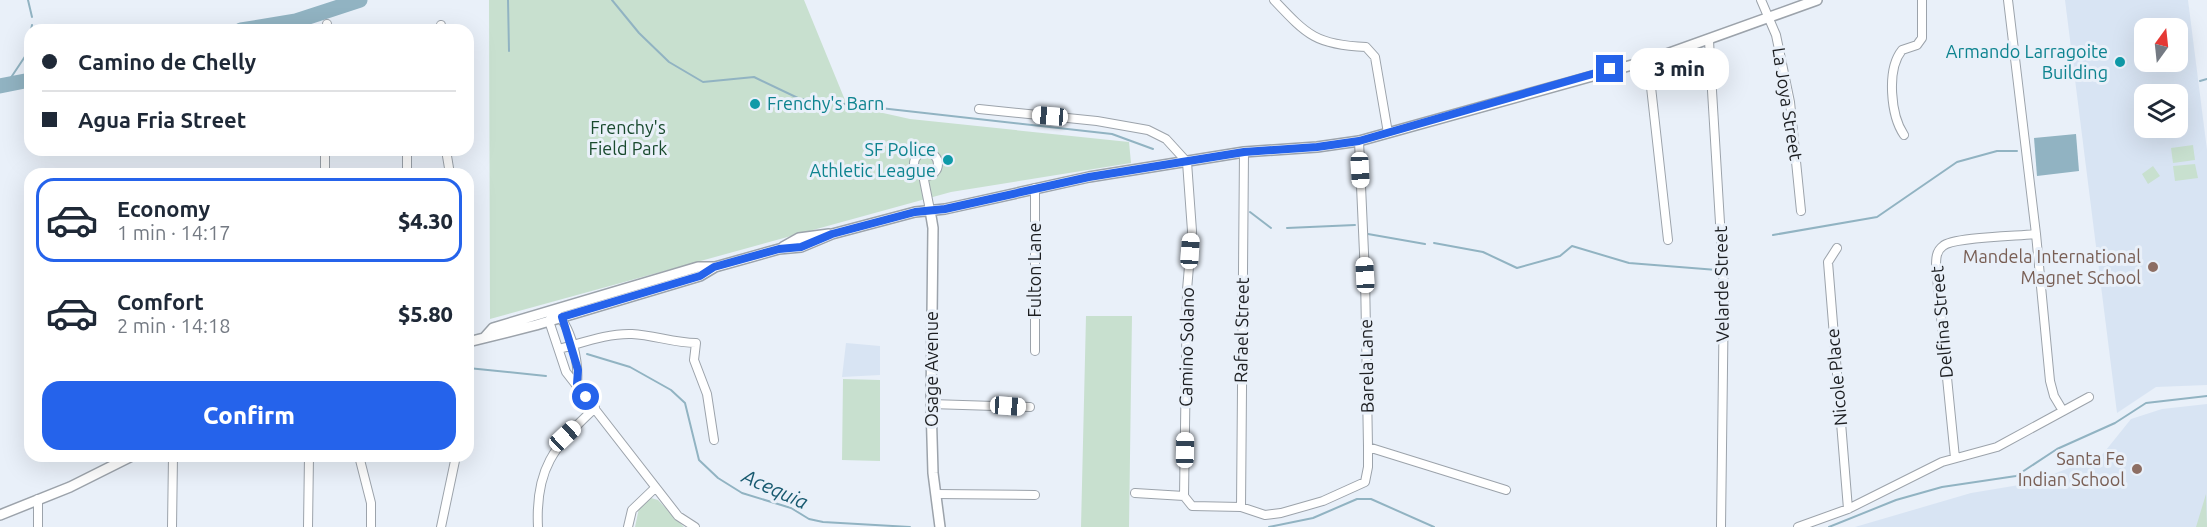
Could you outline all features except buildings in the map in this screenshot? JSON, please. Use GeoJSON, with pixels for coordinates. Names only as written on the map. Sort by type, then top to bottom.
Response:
{"type":"FeatureCollection","features":[{"type":"Feature","properties":{"kind":"street"},"geometry":{"type":"LineString","coordinates":[[1274,0],[1303,31],[1338,46],[1366,47],[1375,57],[1388,133]]}},
{"type":"Feature","properties":{"kind":"street","name":"La Joya Street"},"geometry":{"type":"LineString","coordinates":[[1761,0],[1776,35],[1790,102],[1801,212]]}},
{"type":"Feature","properties":{"kind":"street"},"geometry":{"type":"LineString","coordinates":[[485,337],[493,328],[558,314],[698,267],[714,267],[779,249],[799,238],[814,234],[832,234],[915,212],[1035,188],[1244,152],[1317,147],[1359,141],[1648,60],[1709,41],[1817,0]]}},
{"type":"Feature","properties":{"kind":"street"},"geometry":{"type":"LineString","coordinates":[[1904,135],[1895,121],[1893,70],[1902,50],[1917,45],[1922,38],[1922,0]]}},
{"type":"Feature","properties":{"kind":"street"},"geometry":{"type":"LineString","coordinates":[[2008,0],[2036,234],[2050,381],[2054,396],[2063,411]]}},
{"type":"Feature","properties":{"kind":"street","name":"Velarde Street"},"geometry":{"type":"LineString","coordinates":[[1709,41],[1724,289],[1721,527]]}},
{"type":"Feature","properties":{"kind":"street"},"geometry":{"type":"LineString","coordinates":[[1648,60],[1668,240]]}},
{"type":"Feature","properties":{"kind":"street"},"geometry":{"type":"LineString","coordinates":[[979,109],[1097,121],[1148,130],[1166,139],[1187,162]]}},
{"type":"Feature","properties":{"kind":"street","name":"Barela Lane"},"geometry":{"type":"LineString","coordinates":[[1241,507],[1265,515],[1281,513],[1348,490],[1365,482],[1367,477],[1365,275],[1359,141]]}},
{"type":"Feature","properties":{"kind":"street","name":"Rafael Street"},"geometry":{"type":"LineString","coordinates":[[1241,507],[1244,152]]}},
{"type":"Feature","properties":{"kind":"street","name":"Camino Solano"},"geometry":{"type":"LineString","coordinates":[[1184,496],[1187,290],[1192,231],[1187,162]]}},
{"type":"Feature","properties":{"kind":"street"},"geometry":{"type":"LineString","coordinates":[[922,175],[930,210]]}},
{"type":"Feature","properties":{"kind":"street","name":"Fulton Lane"},"geometry":{"type":"LineString","coordinates":[[1035,188],[1035,351]]}},
{"type":"Feature","properties":{"kind":"street","name":"Osage Avenue"},"geometry":{"type":"LineString","coordinates":[[930,210],[933,228],[931,404],[940,524]]}},
{"type":"Feature","properties":{"kind":"street","name":"Delfina Street"},"geometry":{"type":"LineString","coordinates":[[1955,458],[1936,267],[1938,252],[1943,246],[1956,241],[2036,234]]}},
{"type":"Feature","properties":{"kind":"street","name":"Nicole Place"},"geometry":{"type":"LineString","coordinates":[[1837,248],[1828,262],[1848,509]]}},
{"type":"Feature","properties":{"kind":"street"},"geometry":{"type":"LineString","coordinates":[[474,340],[549,321],[558,314]]}},
{"type":"Feature","properties":{"kind":"street"},"geometry":{"type":"LineString","coordinates":[[558,314],[572,346],[578,370],[577,384]]}},
{"type":"Feature","properties":{"kind":"street"},"geometry":{"type":"LineString","coordinates":[[549,321],[566,372],[678,516],[695,527]]}},
{"type":"Feature","properties":{"kind":"street"},"geometry":{"type":"LineString","coordinates":[[559,349],[631,334],[675,343],[696,343],[694,360],[707,394],[714,440]]}},
{"type":"Feature","properties":{"kind":"street"},"geometry":{"type":"LineString","coordinates":[[1798,527],[1848,509],[1924,469],[1998,447],[2089,397]]}},
{"type":"Feature","properties":{"kind":"street"},"geometry":{"type":"LineString","coordinates":[[931,404],[1030,407]]}},
{"type":"Feature","properties":{"kind":"street"},"geometry":{"type":"LineString","coordinates":[[538,527],[540,481],[550,456],[565,436],[595,408]]}},
{"type":"Feature","properties":{"kind":"street"},"geometry":{"type":"LineString","coordinates":[[1368,447],[1506,490]]}},
{"type":"Feature","properties":{"kind":"street"},"geometry":{"type":"LineString","coordinates":[[0,515],[70,487],[120,462]]}},
{"type":"Feature","properties":{"kind":"street"},"geometry":{"type":"LineString","coordinates":[[172,527],[173,462]]}},
{"type":"Feature","properties":{"kind":"street"},"geometry":{"type":"LineString","coordinates":[[308,527],[309,462]]}},
{"type":"Feature","properties":{"kind":"street"},"geometry":{"type":"LineString","coordinates":[[361,462],[371,503],[371,527]]}},
{"type":"Feature","properties":{"kind":"street"},"geometry":{"type":"LineString","coordinates":[[441,527],[455,462]]}},
{"type":"Feature","properties":{"kind":"street"},"geometry":{"type":"LineString","coordinates":[[628,527],[632,510],[655,488]]}},
{"type":"Feature","properties":{"kind":"street"},"geometry":{"type":"LineString","coordinates":[[1135,493],[1184,496],[1192,506],[1241,507]]}},
{"type":"Feature","properties":{"kind":"street"},"geometry":{"type":"LineString","coordinates":[[936,494],[1035,495]]}},
{"type":"Feature","properties":{"kind":"street"},"geometry":{"type":"LineString","coordinates":[[38,499],[38,527]]}},
{"type":"Feature","properties":{"kind":"shaded area","name":"Mandela International Magnet School"},"geometry":{"type":"Polygon","coordinates":[[[2065,0],[2188,0],[2207,150],[2207,385],[2156,387],[2117,413],[2065,0]]]}},
{"type":"Feature","properties":{"kind":"shaded area"},"geometry":{"type":"Polygon","coordinates":[[[2076,134],[2079,171],[2037,176],[2034,138],[2076,134]]]}},
{"type":"Feature","properties":{"kind":"shaded area"},"geometry":{"type":"Polygon","coordinates":[[[846,343],[880,346],[880,375],[842,377],[846,343]]]}},
{"type":"Feature","properties":{"kind":"shaded area","name":"Santa Fe Indian School"},"geometry":{"type":"Polygon","coordinates":[[[2207,404],[2207,527],[1855,527],[1971,493],[2031,483],[2102,455],[2131,419],[2162,409],[2207,404]]]}},
{"type":"Feature","properties":{"kind":"green space","name":"Frenchy's Field Park"},"geometry":{"type":"Polygon","coordinates":[[[489,0],[804,0],[847,105],[910,119],[1129,142],[1131,163],[951,192],[490,319],[489,0]]]}},
{"type":"Feature","properties":{"kind":"green space"},"geometry":{"type":"Polygon","coordinates":[[[2193,145],[2195,160],[2173,163],[2171,148],[2193,145]]]}},
{"type":"Feature","properties":{"kind":"green space"},"geometry":{"type":"Polygon","coordinates":[[[2195,164],[2198,178],[2175,181],[2173,166],[2195,164]]]}},
{"type":"Feature","properties":{"kind":"green space"},"geometry":{"type":"Polygon","coordinates":[[[2153,166],[2160,176],[2148,184],[2142,174],[2153,166]]]}},
{"type":"Feature","properties":{"kind":"green space"},"geometry":{"type":"Polygon","coordinates":[[[1086,316],[1132,316],[1129,527],[1081,527],[1086,316]]]}},
{"type":"Feature","properties":{"kind":"green space"},"geometry":{"type":"Polygon","coordinates":[[[843,379],[880,380],[880,461],[842,460],[843,379]]]}},
{"type":"Feature","properties":{"kind":"green space"},"geometry":{"type":"Polygon","coordinates":[[[2206,494],[2207,527],[2196,527],[2206,494]]]}},
{"type":"Feature","properties":{"kind":"green space"},"geometry":{"type":"Polygon","coordinates":[[[651,498],[658,500],[684,527],[635,527],[639,508],[651,498]]]}},
{"type":"Feature","properties":{"kind":"waterway"},"geometry":{"type":"LineString","coordinates":[[28,0],[32,17]]}},
{"type":"Feature","properties":{"kind":"waterway"},"geometry":{"type":"LineString","coordinates":[[278,24],[296,21],[360,0]]}},
{"type":"Feature","properties":{"kind":"waterway","name":"Acequia"},"geometry":{"type":"LineString","coordinates":[[508,0],[509,51]]}},
{"type":"Feature","properties":{"kind":"waterway"},"geometry":{"type":"LineString","coordinates":[[612,0],[639,33],[669,62],[703,82],[754,77],[800,99],[1112,134],[1153,149]]}},
{"type":"Feature","properties":{"kind":"waterway"},"geometry":{"type":"LineString","coordinates":[[6,85],[24,58]]}},
{"type":"Feature","properties":{"kind":"waterway"},"geometry":{"type":"LineString","coordinates":[[2200,81],[2207,79]]}},
{"type":"Feature","properties":{"kind":"waterway"},"geometry":{"type":"LineString","coordinates":[[0,86],[24,81]]}},
{"type":"Feature","properties":{"kind":"waterway"},"geometry":{"type":"LineString","coordinates":[[1773,235],[1877,217],[1957,162],[1997,151],[2017,151]]}},
{"type":"Feature","properties":{"kind":"waterway"},"geometry":{"type":"LineString","coordinates":[[1250,212],[1271,228]]}},
{"type":"Feature","properties":{"kind":"waterway"},"geometry":{"type":"LineString","coordinates":[[1287,228],[1355,225]]}},
{"type":"Feature","properties":{"kind":"waterway"},"geometry":{"type":"LineString","coordinates":[[1368,234],[1425,244]]}},
{"type":"Feature","properties":{"kind":"waterway"},"geometry":{"type":"LineString","coordinates":[[1434,243],[1483,252],[1517,268],[1560,256],[1572,246],[1629,263],[1717,270]]}},
{"type":"Feature","properties":{"kind":"waterway","name":"Acequia"},"geometry":{"type":"LineString","coordinates":[[587,354],[630,367],[671,390],[685,403],[699,460],[718,478],[742,493],[791,508],[809,519],[823,522],[910,527]]}},
{"type":"Feature","properties":{"kind":"waterway"},"geometry":{"type":"LineString","coordinates":[[474,369],[546,376]]}},
{"type":"Feature","properties":{"kind":"waterway"},"geometry":{"type":"LineString","coordinates":[[1829,527],[1896,500],[1942,487],[2016,476],[2057,449],[2115,423],[2146,403],[2207,396]]}},
{"type":"Feature","properties":{"kind":"waterway","name":"Acequia"},"geometry":{"type":"LineString","coordinates":[[1269,527],[1313,518],[1357,499],[1371,499],[1434,527]]}},
{"type":"Feature","properties":{"kind":"place","name":"Armando Larragoite Building"},"geometry":{"type":"Point","coordinates":[2120,62]}},
{"type":"Feature","properties":{"kind":"place","name":"Frenchy's Barn"},"geometry":{"type":"Point","coordinates":[755,104]}},
{"type":"Feature","properties":{"kind":"place","name":"SF Police Athletic League"},"geometry":{"type":"Point","coordinates":[948,160]}},
{"type":"Feature","properties":{"kind":"place","name":"Mandela International Magnet School"},"geometry":{"type":"Point","coordinates":[2153,267]}},
{"type":"Feature","properties":{"kind":"place","name":"Santa Fe Indian School"},"geometry":{"type":"Point","coordinates":[2137,469]}},
{"type":"Feature","properties":{"kind":"route"},"geometry":{"type":"LineString","coordinates":[[586,397],[577,384],[578,370],[562,317],[700,276],[714,267],[779,249],[801,247],[868,223],[915,212],[945,209],[1089,177],[1244,152],[1317,147],[1359,141],[1610,69]]}}]}
